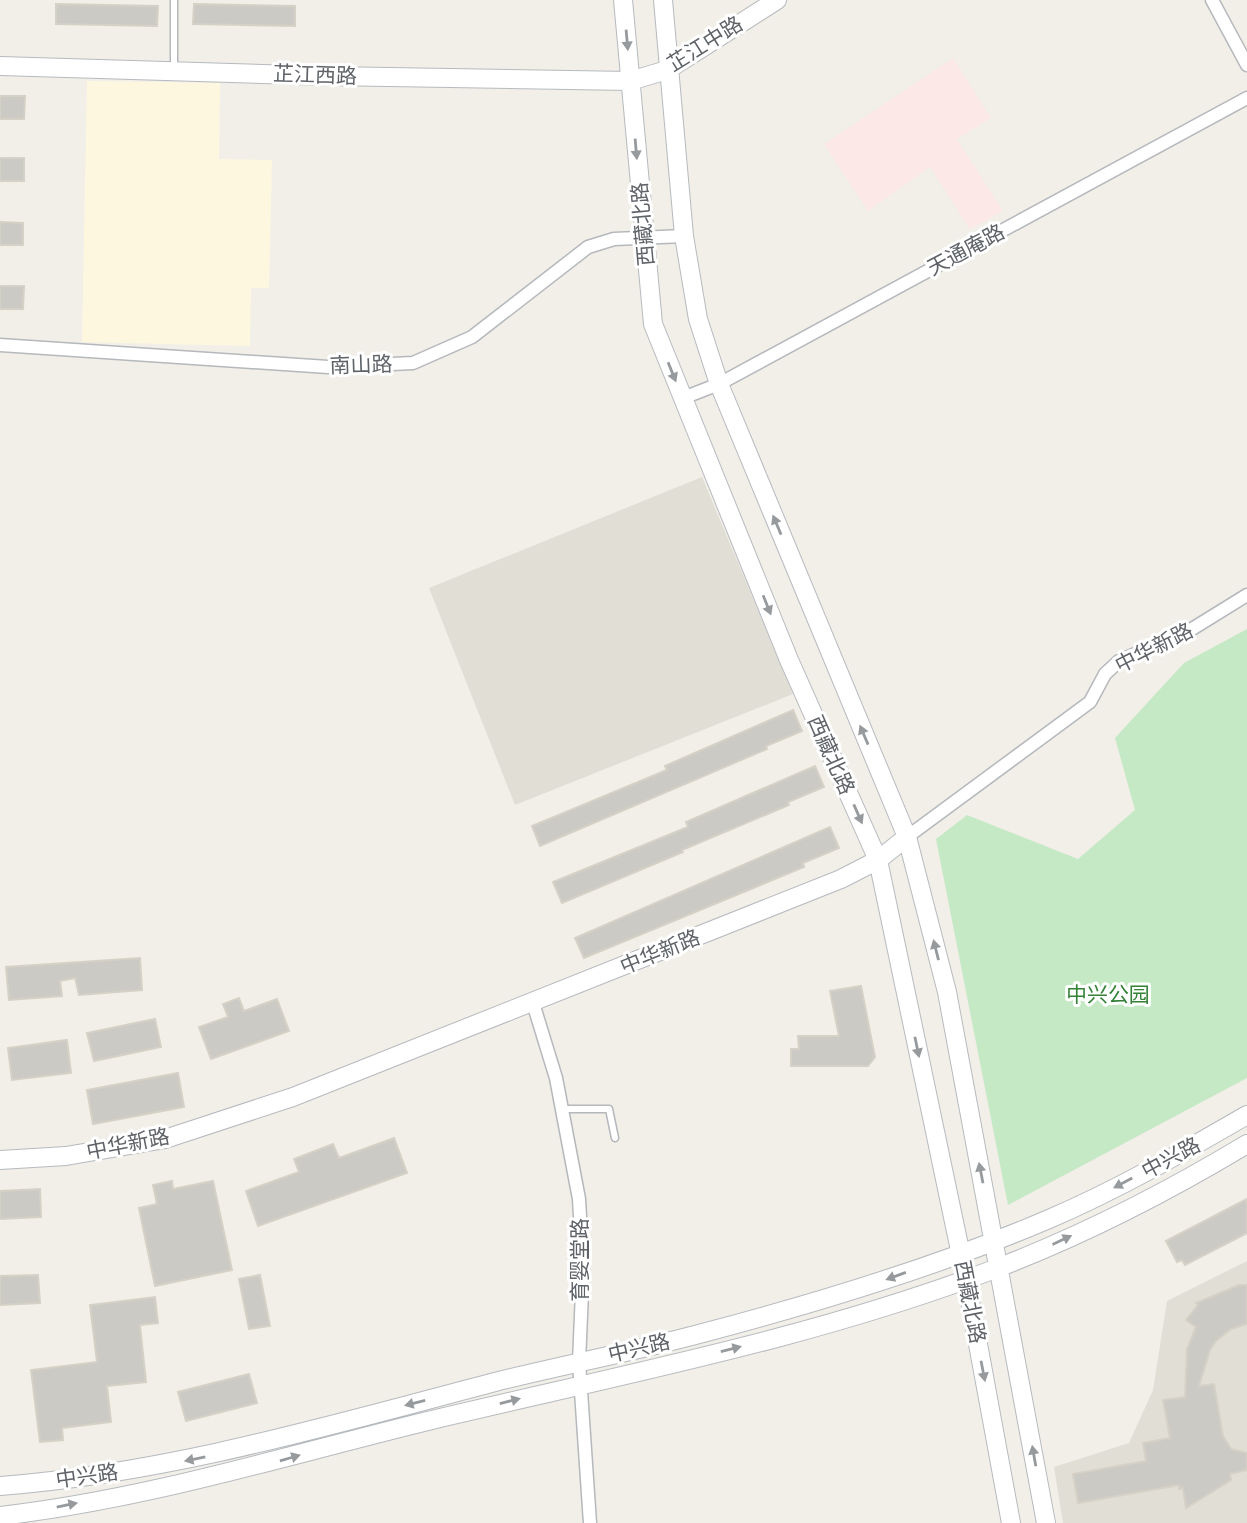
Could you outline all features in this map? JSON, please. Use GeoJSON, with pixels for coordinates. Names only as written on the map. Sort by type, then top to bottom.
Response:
{"type":"FeatureCollection","features":[{"type":"Feature","properties":{"kind":"main road","name":"西藏北路"},"geometry":{"type":"LineString","coordinates":[[623,0],[653,324],[789,660],[878,860],[960,1253],[1011,1523]]}},
{"type":"Feature","properties":{"kind":"main road","name":"西藏北路"},"geometry":{"type":"LineString","coordinates":[[663,0],[667,70],[684,236],[698,319],[719,384],[907,837],[947,992],[1046,1523]]}},
{"type":"Feature","properties":{"kind":"main road","name":"芷江中路"},"geometry":{"type":"LineString","coordinates":[[630,81],[667,70],[777,0]]}},
{"type":"Feature","properties":{"kind":"main road","name":"芷江西路"},"geometry":{"type":"LineString","coordinates":[[0,66],[630,81]]}},
{"type":"Feature","properties":{"kind":"main road","name":"中华新路"},"geometry":{"type":"LineString","coordinates":[[0,1160],[66,1156],[165,1139],[293,1097],[841,878],[878,860],[907,837]]}},
{"type":"Feature","properties":{"kind":"main road","name":"中兴路"},"geometry":{"type":"LineString","coordinates":[[0,1486],[72,1479],[218,1454],[700,1334],[884,1280],[994,1240],[1104,1193],[1247,1115]]}},
{"type":"Feature","properties":{"kind":"main road","name":"中兴路"},"geometry":{"type":"LineString","coordinates":[[0,1516],[39,1512],[228,1474],[391,1430],[774,1338],[1000,1267],[1112,1217],[1247,1144]]}},
{"type":"Feature","properties":{"kind":"street"},"geometry":{"type":"LineString","coordinates":[[1212,0],[1247,65]]}},
{"type":"Feature","properties":{"kind":"street","name":"天通庵路"},"geometry":{"type":"LineString","coordinates":[[683,398],[719,384],[1247,98]]}},
{"type":"Feature","properties":{"kind":"street","name":"南山路"},"geometry":{"type":"LineString","coordinates":[[0,345],[328,368],[413,363],[472,337],[588,247],[614,239],[684,236]]}},
{"type":"Feature","properties":{"kind":"street","name":"中华新路"},"geometry":{"type":"LineString","coordinates":[[907,837],[1090,702],[1105,674],[1119,661],[1192,629],[1247,595]]}},
{"type":"Feature","properties":{"kind":"street","name":"育婴堂路"},"geometry":{"type":"LineString","coordinates":[[533,1003],[556,1078],[579,1199],[582,1234],[579,1362],[590,1523]]}},
{"type":"Feature","properties":{"kind":"lane"},"geometry":{"type":"LineString","coordinates":[[174,0],[174,71]]}},
{"type":"Feature","properties":{"kind":"lane"},"geometry":{"type":"LineString","coordinates":[[562,1109],[609,1109],[615,1138]]}},
{"type":"Feature","properties":{"kind":"shaded area"},"geometry":{"type":"Polygon","coordinates":[[[953,58],[991,118],[957,139],[1003,211],[970,229],[930,167],[868,211],[824,144],[953,58]]]}},
{"type":"Feature","properties":{"kind":"shaded area"},"geometry":{"type":"Polygon","coordinates":[[[87,81],[220,83],[219,159],[272,160],[269,288],[251,288],[250,346],[82,342],[87,81]]]}},
{"type":"Feature","properties":{"kind":"shaded area"},"geometry":{"type":"Polygon","coordinates":[[[702,477],[793,694],[515,805],[429,588],[702,477]]]}},
{"type":"Feature","properties":{"kind":"shaded area"},"geometry":{"type":"Polygon","coordinates":[[[1247,1261],[1247,1523],[1063,1523],[1054,1467],[1129,1443],[1153,1390],[1167,1301],[1247,1261]]]}},
{"type":"Feature","properties":{"kind":"green space","name":"中兴公园"},"geometry":{"type":"Polygon","coordinates":[[[1247,629],[1247,1078],[1008,1205],[936,839],[967,815],[1078,859],[1135,810],[1115,738],[1184,663],[1247,629]]]}},
{"type":"Feature","properties":{"kind":"building"},"geometry":{"type":"Polygon","coordinates":[[[56,4],[158,6],[157,26],[56,24],[56,4]]]}},
{"type":"Feature","properties":{"kind":"building"},"geometry":{"type":"Polygon","coordinates":[[[194,4],[295,6],[295,26],[193,24],[194,4]]]}},
{"type":"Feature","properties":{"kind":"building"},"geometry":{"type":"Polygon","coordinates":[[[0,96],[25,96],[24,119],[0,119],[0,96]]]}},
{"type":"Feature","properties":{"kind":"building"},"geometry":{"type":"Polygon","coordinates":[[[0,158],[24,158],[24,181],[0,181],[0,158]]]}},
{"type":"Feature","properties":{"kind":"building"},"geometry":{"type":"Polygon","coordinates":[[[0,222],[23,223],[23,245],[0,245],[0,222]]]}},
{"type":"Feature","properties":{"kind":"building"},"geometry":{"type":"Polygon","coordinates":[[[0,286],[24,286],[23,309],[0,309],[0,286]]]}},
{"type":"Feature","properties":{"kind":"building"},"geometry":{"type":"Polygon","coordinates":[[[793,710],[802,731],[766,746],[767,749],[540,846],[532,826],[667,770],[665,766],[793,710]]]}},
{"type":"Feature","properties":{"kind":"building"},"geometry":{"type":"Polygon","coordinates":[[[815,766],[824,787],[788,802],[789,805],[682,850],[683,852],[562,903],[553,882],[688,827],[686,822],[815,766]]]}},
{"type":"Feature","properties":{"kind":"building"},"geometry":{"type":"Polygon","coordinates":[[[830,827],[839,848],[803,863],[804,867],[584,958],[575,938],[830,827]]]}},
{"type":"Feature","properties":{"kind":"building"},"geometry":{"type":"Polygon","coordinates":[[[140,958],[142,990],[79,995],[75,978],[60,981],[62,996],[9,1000],[6,967],[140,958]]]}},
{"type":"Feature","properties":{"kind":"building"},"geometry":{"type":"Polygon","coordinates":[[[861,986],[875,1057],[868,1066],[791,1066],[791,1049],[799,1049],[798,1036],[839,1036],[830,991],[861,986]]]}},
{"type":"Feature","properties":{"kind":"building"},"geometry":{"type":"Polygon","coordinates":[[[239,998],[244,1011],[277,999],[289,1031],[211,1059],[199,1027],[228,1017],[223,1004],[239,998]]]}},
{"type":"Feature","properties":{"kind":"building"},"geometry":{"type":"Polygon","coordinates":[[[155,1019],[161,1047],[94,1061],[87,1033],[155,1019]]]}},
{"type":"Feature","properties":{"kind":"building"},"geometry":{"type":"Polygon","coordinates":[[[67,1040],[71,1073],[12,1080],[8,1048],[67,1040]]]}},
{"type":"Feature","properties":{"kind":"building"},"geometry":{"type":"Polygon","coordinates":[[[178,1073],[184,1107],[93,1124],[87,1090],[178,1073]]]}},
{"type":"Feature","properties":{"kind":"building"},"geometry":{"type":"Polygon","coordinates":[[[394,1138],[407,1173],[258,1226],[246,1191],[299,1172],[294,1159],[333,1144],[339,1158],[394,1138]]]}},
{"type":"Feature","properties":{"kind":"building"},"geometry":{"type":"Polygon","coordinates":[[[172,1181],[173,1189],[213,1181],[232,1270],[155,1286],[139,1208],[157,1204],[153,1185],[172,1181]]]}},
{"type":"Feature","properties":{"kind":"building"},"geometry":{"type":"Polygon","coordinates":[[[40,1189],[41,1217],[0,1219],[0,1191],[40,1189]]]}},
{"type":"Feature","properties":{"kind":"building"},"geometry":{"type":"Polygon","coordinates":[[[1247,1199],[1247,1233],[1185,1265],[1182,1260],[1177,1262],[1166,1241],[1247,1199]]]}},
{"type":"Feature","properties":{"kind":"building"},"geometry":{"type":"Polygon","coordinates":[[[38,1275],[40,1303],[0,1305],[0,1276],[38,1275]]]}},
{"type":"Feature","properties":{"kind":"building"},"geometry":{"type":"Polygon","coordinates":[[[260,1275],[270,1326],[249,1329],[239,1279],[260,1275]]]}},
{"type":"Feature","properties":{"kind":"building"},"geometry":{"type":"Polygon","coordinates":[[[1239,1285],[1247,1285],[1247,1324],[1231,1329],[1216,1341],[1210,1350],[1199,1386],[1214,1384],[1223,1436],[1231,1449],[1247,1453],[1247,1470],[1230,1474],[1231,1480],[1186,1508],[1183,1488],[1179,1489],[1179,1485],[1078,1503],[1073,1474],[1146,1461],[1143,1443],[1170,1438],[1163,1400],[1185,1397],[1187,1349],[1196,1327],[1186,1320],[1198,1305],[1196,1303],[1239,1285]]]}},
{"type":"Feature","properties":{"kind":"building"},"geometry":{"type":"Polygon","coordinates":[[[155,1297],[158,1323],[140,1325],[146,1382],[107,1386],[111,1422],[62,1428],[63,1440],[40,1442],[31,1370],[97,1362],[90,1305],[155,1297]]]}},
{"type":"Feature","properties":{"kind":"building"},"geometry":{"type":"Polygon","coordinates":[[[249,1374],[257,1403],[186,1421],[178,1392],[249,1374]]]}}]}
